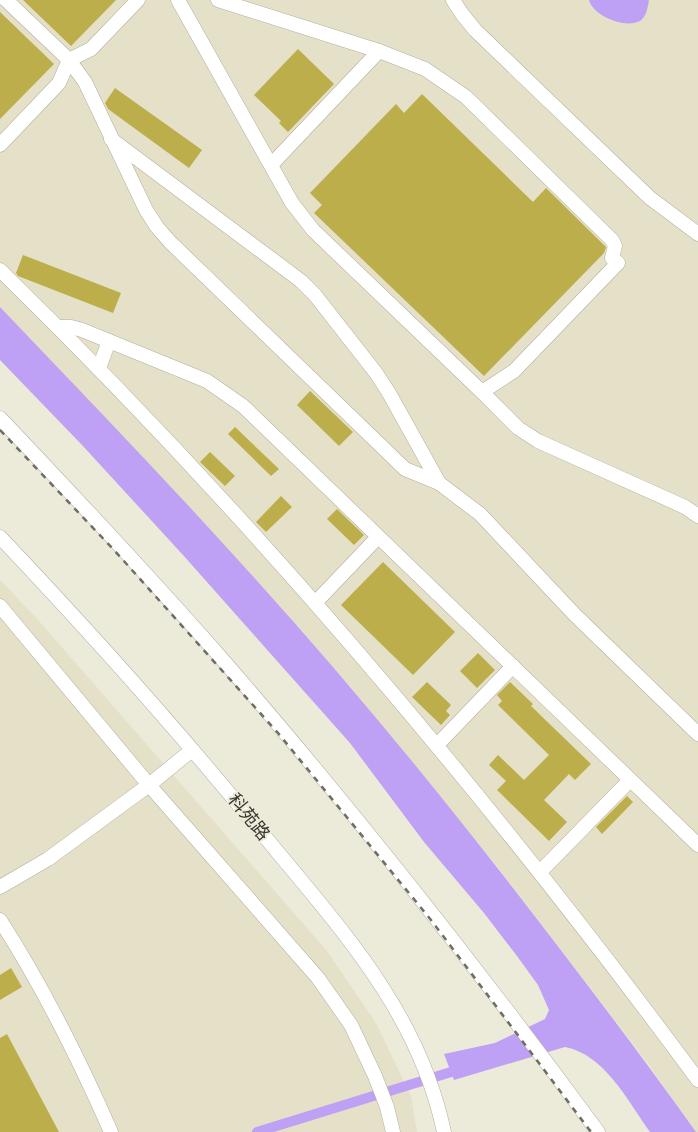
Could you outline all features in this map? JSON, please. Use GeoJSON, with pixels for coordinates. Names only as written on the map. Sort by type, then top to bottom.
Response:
{"type":"FeatureCollection","features":[{"type":"Feature","properties":{"kind":"street"},"geometry":{"type":"LineString","coordinates":[[6,0],[69,60],[85,82],[146,210],[170,242],[406,469],[439,483],[480,514],[575,615],[698,734]]}},
{"type":"Feature","properties":{"kind":"street"},"geometry":{"type":"LineString","coordinates":[[0,145],[59,84],[69,60],[91,49],[138,0]]}},
{"type":"Feature","properties":{"kind":"street"},"geometry":{"type":"LineString","coordinates":[[178,0],[292,203],[313,230],[518,428],[528,435],[684,507],[698,516]]}},
{"type":"Feature","properties":{"kind":"street"},"geometry":{"type":"LineString","coordinates":[[218,0],[379,51],[425,69],[466,97],[612,240],[615,246],[612,258],[618,264],[514,371],[482,392]]}},
{"type":"Feature","properties":{"kind":"street"},"geometry":{"type":"LineString","coordinates":[[452,0],[475,30],[650,198],[698,234]]}},
{"type":"Feature","properties":{"kind":"street"},"geometry":{"type":"LineString","coordinates":[[271,165],[379,51]]}},
{"type":"Feature","properties":{"kind":"street"},"geometry":{"type":"LineString","coordinates":[[111,139],[287,270],[315,295],[376,373],[439,483]]}},
{"type":"Feature","properties":{"kind":"street"},"geometry":{"type":"LineString","coordinates":[[132,180],[151,169]]}},
{"type":"Feature","properties":{"kind":"street"},"geometry":{"type":"LineString","coordinates":[[0,270],[59,327],[194,468],[315,603],[438,745],[540,872],[698,1080]]}},
{"type":"Feature","properties":{"kind":"street"},"geometry":{"type":"LineString","coordinates":[[59,327],[71,327],[82,330],[207,381],[243,406],[698,845]]}},
{"type":"Feature","properties":{"kind":"street"},"geometry":{"type":"LineString","coordinates":[[98,368],[108,341]]}},
{"type":"Feature","properties":{"kind":"street"},"geometry":{"type":"LineString","coordinates":[[0,418],[222,659],[414,891],[519,1026],[598,1132]]}},
{"type":"Feature","properties":{"kind":"street"},"geometry":{"type":"LineString","coordinates":[[406,469],[422,453]]}},
{"type":"Feature","properties":{"kind":"street","name":"科苑路"},"geometry":{"type":"LineString","coordinates":[[0,537],[118,666],[189,754],[360,952],[388,994],[411,1035],[421,1071],[444,1132]]}},
{"type":"Feature","properties":{"kind":"street"},"geometry":{"type":"LineString","coordinates":[[315,603],[378,537]]}},
{"type":"Feature","properties":{"kind":"street","name":"科苑路"},"geometry":{"type":"LineString","coordinates":[[0,550],[189,754]]}},
{"type":"Feature","properties":{"kind":"street"},"geometry":{"type":"LineString","coordinates":[[0,606],[149,784],[318,978],[350,1025],[375,1076],[394,1132]]}},
{"type":"Feature","properties":{"kind":"street"},"geometry":{"type":"LineString","coordinates":[[438,745],[513,666]]}},
{"type":"Feature","properties":{"kind":"street"},"geometry":{"type":"LineString","coordinates":[[0,888],[48,859],[189,754]]}},
{"type":"Feature","properties":{"kind":"street"},"geometry":{"type":"LineString","coordinates":[[540,872],[630,780]]}},
{"type":"Feature","properties":{"kind":"street"},"geometry":{"type":"LineString","coordinates":[[0,920],[19,950],[87,1078],[111,1132]]}},
{"type":"Feature","properties":{"kind":"street","name":"科苑路"},"geometry":{"type":"LineString","coordinates":[[430,1096],[435,1132]]}},
{"type":"Feature","properties":{"kind":"shaded area"},"geometry":{"type":"Polygon","coordinates":[[[0,0],[698,0],[698,1132],[696,1132],[647,1062],[497,866],[343,678],[249,572],[0,307],[0,0]]]}},
{"type":"Feature","properties":{"kind":"shaded area"},"geometry":{"type":"Polygon","coordinates":[[[589,0],[649,0],[644,17],[640,21],[626,23],[610,20],[603,16],[592,6],[589,0]]]}},
{"type":"Feature","properties":{"kind":"shaded area"},"geometry":{"type":"Polygon","coordinates":[[[0,307],[218,538],[370,710],[523,900],[696,1132],[650,1132],[624,1093],[603,1069],[579,1051],[565,1047],[454,1080],[444,1054],[495,1043],[545,1019],[549,1010],[538,985],[484,913],[424,842],[350,743],[183,555],[82,445],[0,360],[0,307]]]}},
{"type":"Feature","properties":{"kind":"shaded area"},"geometry":{"type":"Polygon","coordinates":[[[0,580],[39,621],[327,951],[376,1023],[411,1096],[417,1132],[0,1132],[0,580]]]}},
{"type":"Feature","properties":{"kind":"building"},"geometry":{"type":"Polygon","coordinates":[[[23,0],[116,0],[71,46],[23,0]]]}},
{"type":"Feature","properties":{"kind":"building"},"geometry":{"type":"Polygon","coordinates":[[[0,12],[54,64],[0,119],[0,12]]]}},
{"type":"Feature","properties":{"kind":"building"},"geometry":{"type":"Polygon","coordinates":[[[298,49],[334,84],[288,132],[279,123],[281,121],[254,95],[298,49]]]}},
{"type":"Feature","properties":{"kind":"building"},"geometry":{"type":"Polygon","coordinates":[[[115,88],[202,150],[189,168],[108,109],[105,103],[115,88]]]}},
{"type":"Feature","properties":{"kind":"building"},"geometry":{"type":"Polygon","coordinates":[[[422,94],[533,202],[546,188],[606,247],[604,253],[484,376],[314,213],[322,205],[310,193],[396,104],[404,113],[422,94]]]}},
{"type":"Feature","properties":{"kind":"building"},"geometry":{"type":"Polygon","coordinates":[[[23,255],[121,293],[113,313],[18,276],[16,273],[23,255]]]}},
{"type":"Feature","properties":{"kind":"building"},"geometry":{"type":"Polygon","coordinates":[[[310,391],[353,432],[339,446],[297,405],[310,391]]]}},
{"type":"Feature","properties":{"kind":"building"},"geometry":{"type":"Polygon","coordinates":[[[235,427],[279,469],[271,476],[228,434],[235,427]]]}},
{"type":"Feature","properties":{"kind":"building"},"geometry":{"type":"Polygon","coordinates":[[[210,452],[235,476],[225,486],[200,462],[210,452]]]}},
{"type":"Feature","properties":{"kind":"building"},"geometry":{"type":"Polygon","coordinates":[[[281,496],[292,507],[266,532],[256,522],[281,496]]]}},
{"type":"Feature","properties":{"kind":"building"},"geometry":{"type":"Polygon","coordinates":[[[337,509],[364,535],[354,545],[327,519],[337,509]]]}},
{"type":"Feature","properties":{"kind":"building"},"geometry":{"type":"Polygon","coordinates":[[[383,562],[455,632],[413,675],[341,605],[383,562]]]}},
{"type":"Feature","properties":{"kind":"building"},"geometry":{"type":"Polygon","coordinates":[[[478,653],[495,670],[477,688],[460,671],[478,653]]]}},
{"type":"Feature","properties":{"kind":"building"},"geometry":{"type":"Polygon","coordinates":[[[427,682],[451,705],[446,711],[450,715],[441,725],[412,697],[427,682]]]}},
{"type":"Feature","properties":{"kind":"building"},"geometry":{"type":"Polygon","coordinates":[[[510,682],[533,704],[531,706],[591,764],[575,780],[569,774],[544,800],[567,822],[549,841],[497,790],[506,781],[489,765],[498,755],[524,780],[549,755],[498,705],[502,701],[497,695],[510,682]]]}},
{"type":"Feature","properties":{"kind":"building"},"geometry":{"type":"Polygon","coordinates":[[[627,796],[633,802],[602,834],[596,827],[627,796]]]}},
{"type":"Feature","properties":{"kind":"building"},"geometry":{"type":"Polygon","coordinates":[[[11,968],[22,987],[0,1000],[0,975],[11,968]]]}},
{"type":"Feature","properties":{"kind":"building"},"geometry":{"type":"Polygon","coordinates":[[[7,1034],[59,1132],[0,1132],[0,1038],[7,1034]]]}},
{"type":"Feature","properties":{"kind":"waterway"},"geometry":{"type":"LineString","coordinates":[[257,1132],[464,1068]]}},
{"type":"Feature","properties":{"kind":"railway"},"geometry":{"type":"LineString","coordinates":[[0,430],[114,550],[278,733],[431,920],[591,1132]]}}]}
